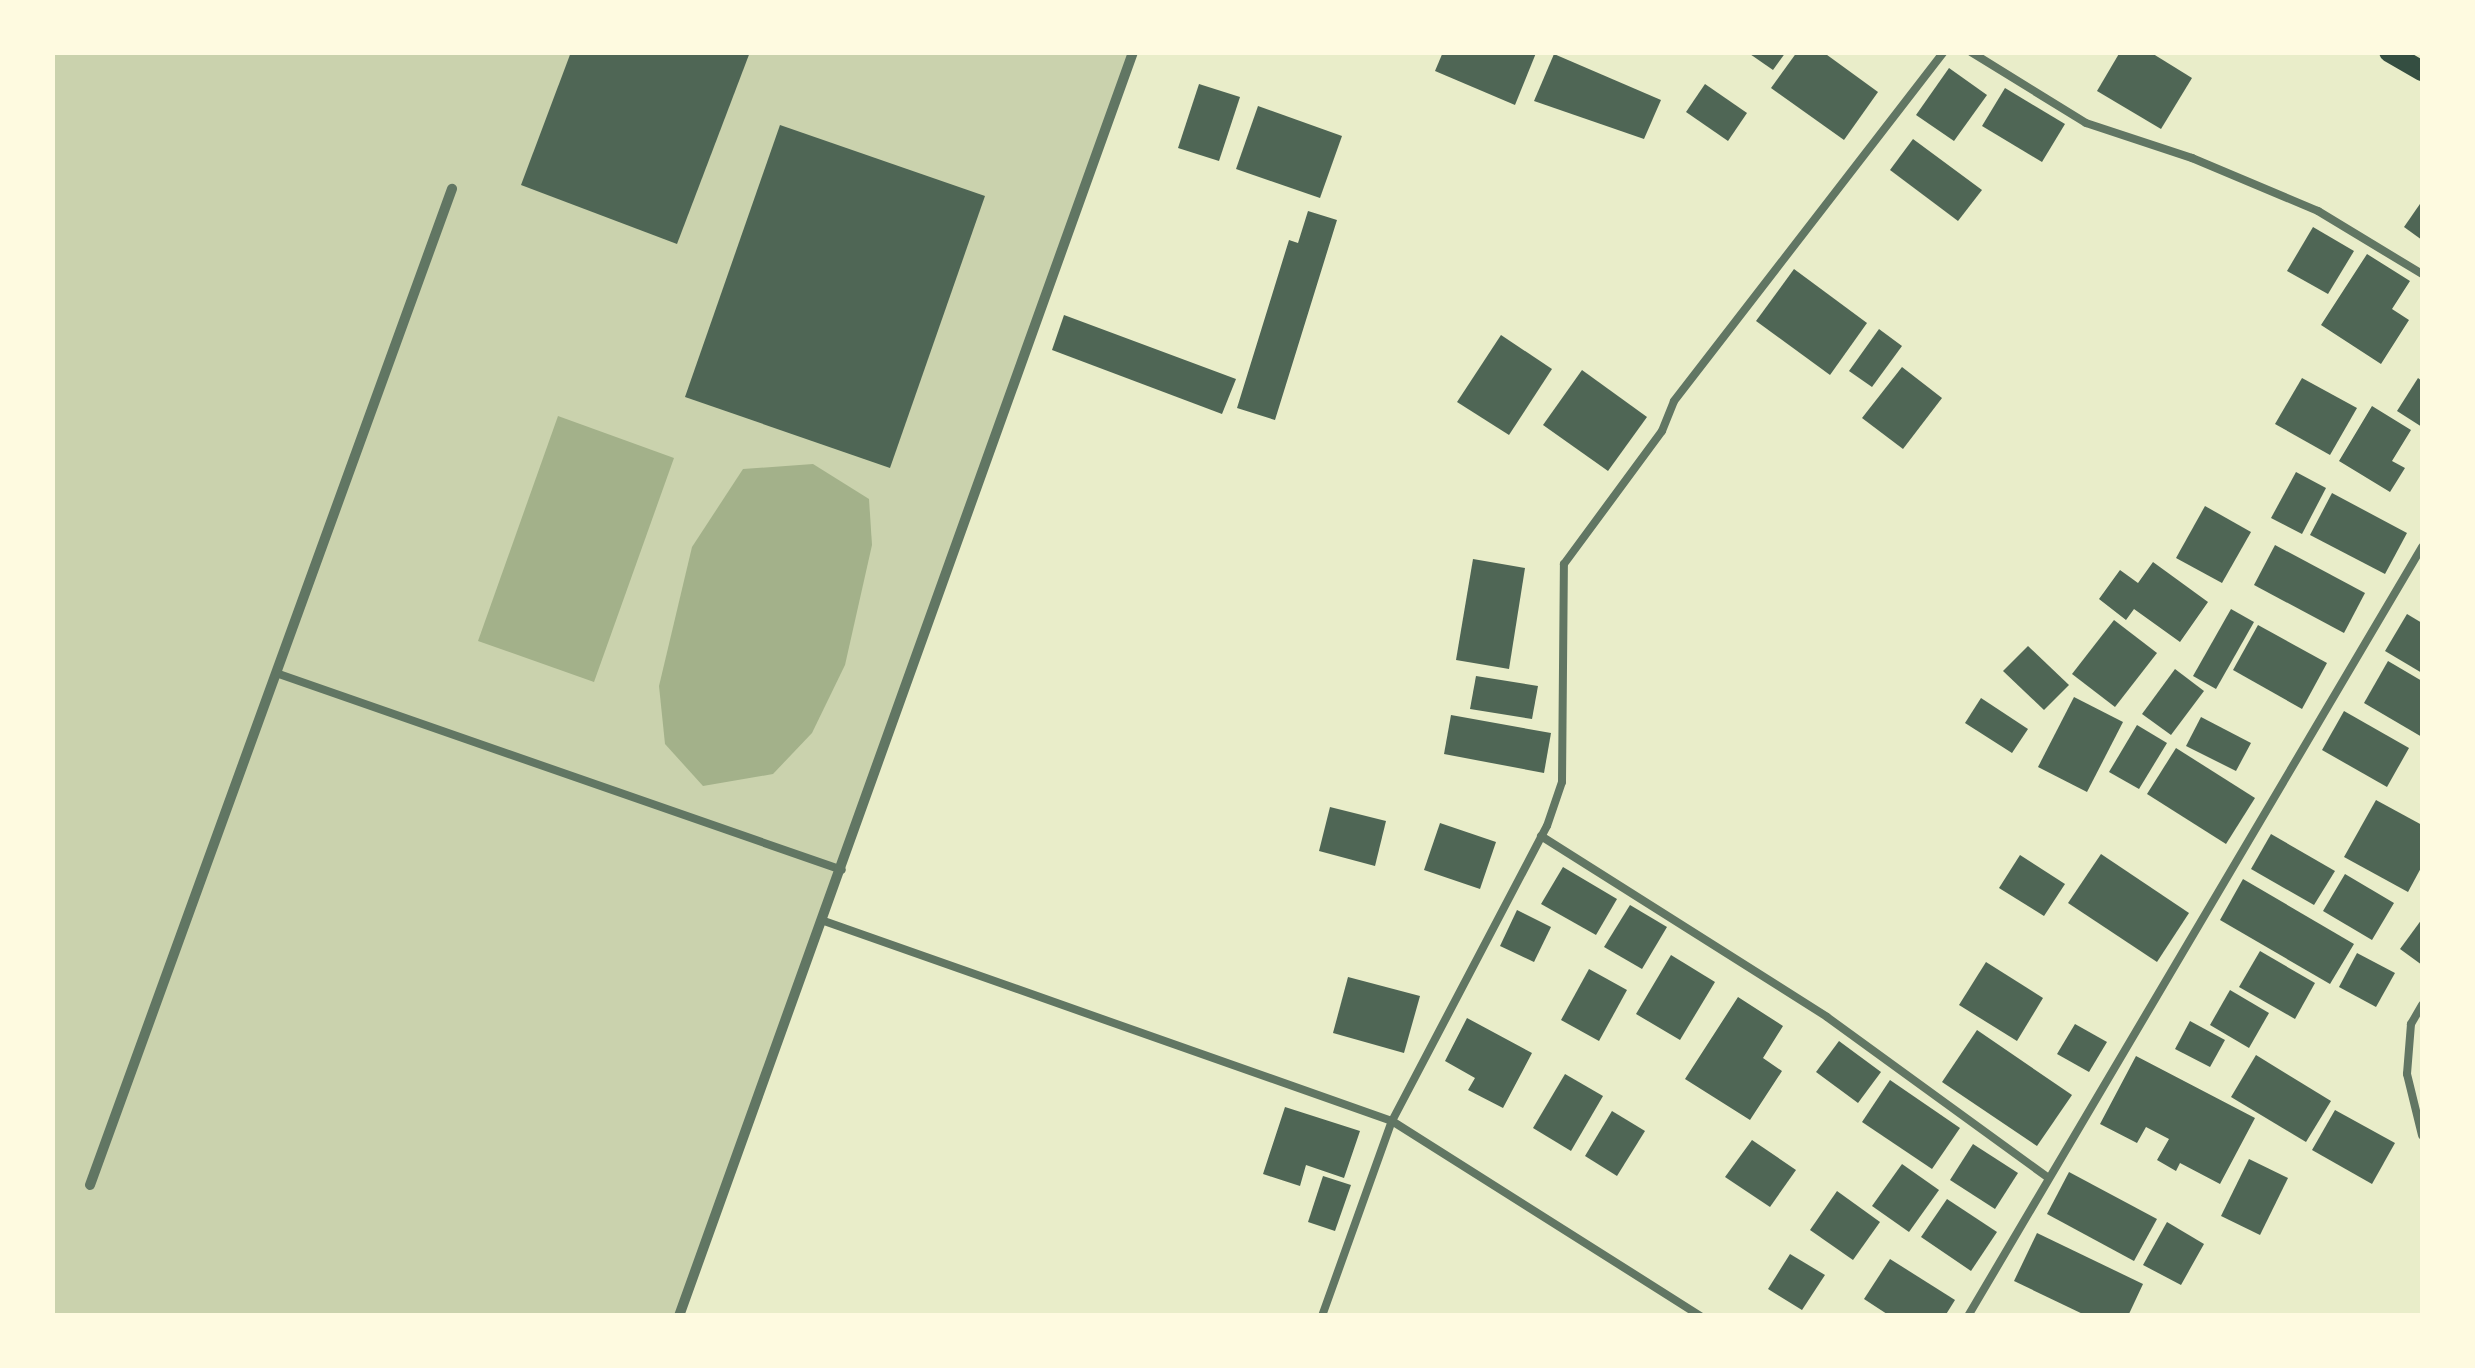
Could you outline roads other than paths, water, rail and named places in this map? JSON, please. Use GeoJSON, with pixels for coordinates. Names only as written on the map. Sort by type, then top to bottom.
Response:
{"type":"FeatureCollection","features":[{"type":"Feature","properties":{"kind":"main road"},"geometry":{"type":"LineString","coordinates":[[2389,52],[2422,71]]}},
{"type":"Feature","properties":{"kind":"street"},"geometry":{"type":"LineString","coordinates":[[679,1316],[1133,52]]}},
{"type":"Feature","properties":{"kind":"street"},"geometry":{"type":"LineString","coordinates":[[90,1185],[452,189]]}},
{"type":"Feature","properties":{"kind":"lane"},"geometry":{"type":"LineString","coordinates":[[1322,1316],[1392,1121],[1541,836],[1562,782],[1564,564],[1662,431],[1674,400],[1944,52]]}},
{"type":"Feature","properties":{"kind":"lane"},"geometry":{"type":"LineString","coordinates":[[1972,52],[2086,123],[2192,158],[2318,211],[2422,274]]}},
{"type":"Feature","properties":{"kind":"lane"},"geometry":{"type":"LineString","coordinates":[[1968,1316],[2422,547]]}},
{"type":"Feature","properties":{"kind":"lane"},"geometry":{"type":"LineString","coordinates":[[276,673],[842,870]]}},
{"type":"Feature","properties":{"kind":"lane"},"geometry":{"type":"LineString","coordinates":[[1541,836],[1827,1016],[2049,1178]]}},
{"type":"Feature","properties":{"kind":"lane"},"geometry":{"type":"LineString","coordinates":[[824,920],[1392,1121],[1701,1316]]}},
{"type":"Feature","properties":{"kind":"lane"},"geometry":{"type":"LineString","coordinates":[[2422,1005],[2411,1024],[2406,1074],[2422,1135]]}}]}
